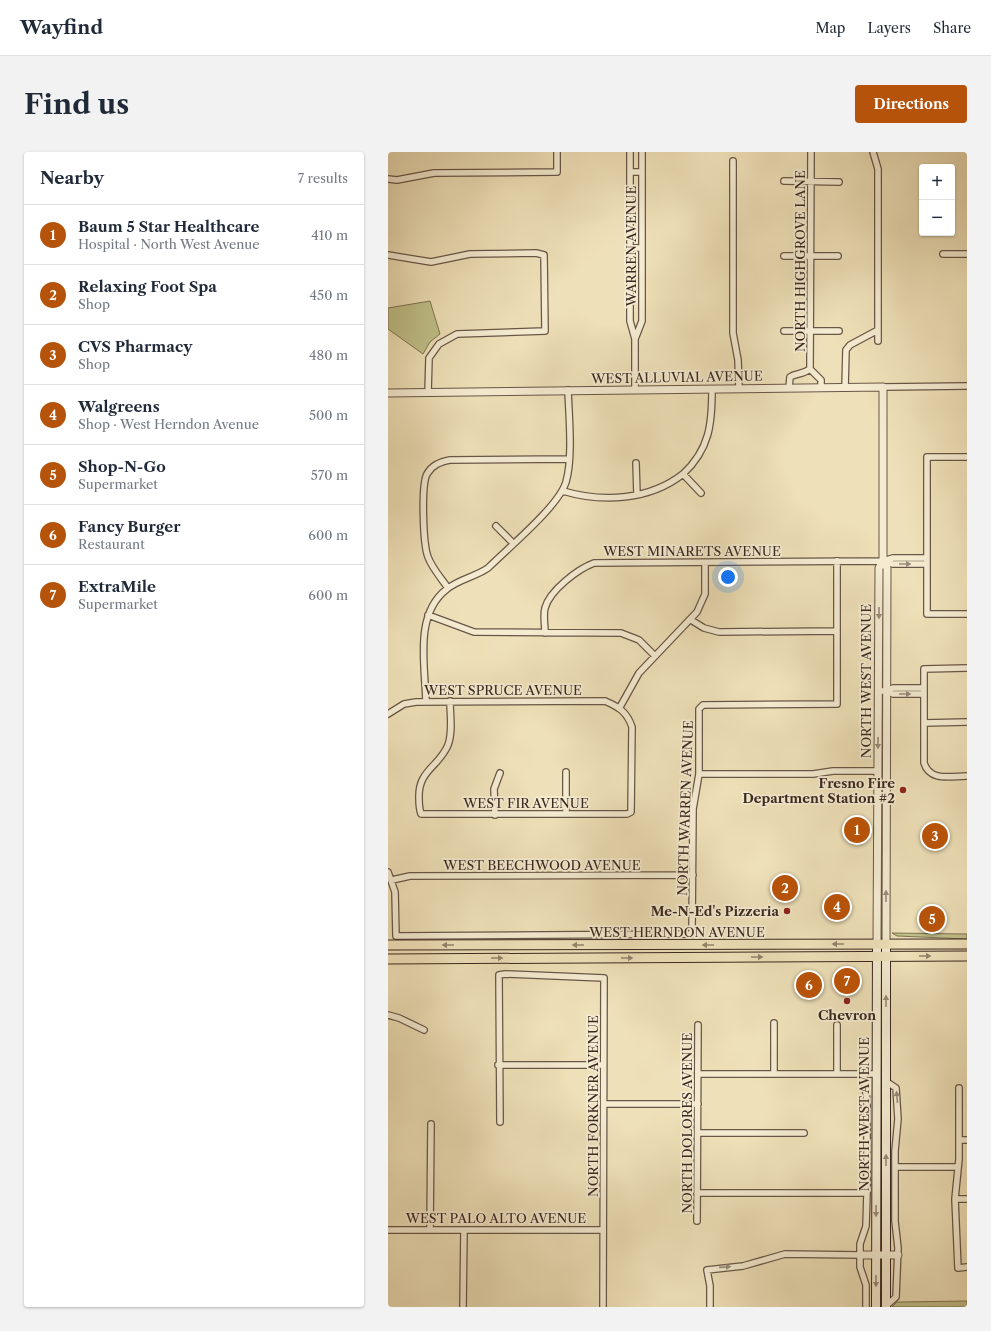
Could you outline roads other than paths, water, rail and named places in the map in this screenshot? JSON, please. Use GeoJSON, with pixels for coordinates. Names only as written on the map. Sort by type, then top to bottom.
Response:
{"type":"FeatureCollection","features":[{"type":"Feature","properties":{"kind":"main road","name":"NORTH WEST AVENUE"},"geometry":{"type":"LineString","coordinates":[[876,943],[876,1307]]}},
{"type":"Feature","properties":{"kind":"main road","name":"NORTH WEST AVENUE"},"geometry":{"type":"LineString","coordinates":[[886,943],[886,1306]]}},
{"type":"Feature","properties":{"kind":"main road","name":"WEST HERNDON AVENUE"},"geometry":{"type":"LineString","coordinates":[[388,945],[967,944]]}},
{"type":"Feature","properties":{"kind":"main road","name":"WEST HERNDON AVENUE"},"geometry":{"type":"LineString","coordinates":[[388,959],[967,956]]}},
{"type":"Feature","properties":{"kind":"main road"},"geometry":{"type":"LineString","coordinates":[[876,1012],[880,1017],[882,1042],[886,1052]]}},
{"type":"Feature","properties":{"kind":"main road"},"geometry":{"type":"LineString","coordinates":[[876,1039],[881,1052],[881,1068],[886,1071]]}},
{"type":"Feature","properties":{"kind":"main road"},"geometry":{"type":"LineString","coordinates":[[876,1074],[881,1078],[882,1110],[886,1118]]}},
{"type":"Feature","properties":{"kind":"street"},"geometry":{"type":"LineString","coordinates":[[388,179],[434,173],[557,172],[557,152]]}},
{"type":"Feature","properties":{"kind":"street","name":"WARREN AVENUE"},"geometry":{"type":"LineString","coordinates":[[630,152],[630,321],[635,339],[635,389]]}},
{"type":"Feature","properties":{"kind":"street","name":"WARREN AVENUE"},"geometry":{"type":"LineString","coordinates":[[635,339],[642,321],[642,152]]}},
{"type":"Feature","properties":{"kind":"street","name":"NORTH HIGHGROVE LANE"},"geometry":{"type":"LineString","coordinates":[[811,152],[810,369],[821,380],[821,388]]}},
{"type":"Feature","properties":{"kind":"street"},"geometry":{"type":"LineString","coordinates":[[873,152],[878,169],[878,341]]}},
{"type":"Feature","properties":{"kind":"street"},"geometry":{"type":"LineString","coordinates":[[733,162],[733,333],[738,360],[739,388]]}},
{"type":"Feature","properties":{"kind":"street"},"geometry":{"type":"LineString","coordinates":[[630,172],[642,172]]}},
{"type":"Feature","properties":{"kind":"street"},"geometry":{"type":"LineString","coordinates":[[784,181],[839,182]]}},
{"type":"Feature","properties":{"kind":"street"},"geometry":{"type":"LineString","coordinates":[[629,248],[642,248]]}},
{"type":"Feature","properties":{"kind":"street"},"geometry":{"type":"LineString","coordinates":[[388,255],[431,262],[470,254],[536,253],[544,256],[545,332],[457,334],[439,344],[429,358],[428,393]]}},
{"type":"Feature","properties":{"kind":"street"},"geometry":{"type":"LineString","coordinates":[[943,254],[967,254]]}},
{"type":"Feature","properties":{"kind":"street"},"geometry":{"type":"LineString","coordinates":[[784,256],[838,256]]}},
{"type":"Feature","properties":{"kind":"street"},"geometry":{"type":"LineString","coordinates":[[845,388],[845,354],[847,347],[878,330]]}},
{"type":"Feature","properties":{"kind":"street"},"geometry":{"type":"LineString","coordinates":[[784,331],[839,331]]}},
{"type":"Feature","properties":{"kind":"street","name":"NORTH HIGHGROVE LANE"},"geometry":{"type":"LineString","coordinates":[[789,388],[790,377],[794,374],[802,374],[810,369]]}},
{"type":"Feature","properties":{"kind":"street","name":"WEST ALLUVIAL AVENUE"},"geometry":{"type":"LineString","coordinates":[[388,393],[967,386]]}},
{"type":"Feature","properties":{"kind":"street","name":"NORTH WEST AVENUE"},"geometry":{"type":"LineString","coordinates":[[883,387],[883,561],[886,568],[888,691],[886,943]]}},
{"type":"Feature","properties":{"kind":"street"},"geometry":{"type":"LineString","coordinates":[[563,491],[591,496],[637,496],[660,489],[683,474],[700,455],[710,432],[712,417],[712,389]]}},
{"type":"Feature","properties":{"kind":"street"},"geometry":{"type":"LineString","coordinates":[[426,702],[424,630],[428,615],[436,599],[448,588],[480,573],[554,504],[563,491],[568,475],[569,460],[568,390]]}},
{"type":"Feature","properties":{"kind":"street"},"geometry":{"type":"LineString","coordinates":[[967,457],[927,457],[926,561],[927,614],[967,614]]}},
{"type":"Feature","properties":{"kind":"street"},"geometry":{"type":"LineString","coordinates":[[448,588],[428,557],[425,543],[424,486],[427,474],[435,465],[450,460],[569,460]]}},
{"type":"Feature","properties":{"kind":"street"},"geometry":{"type":"LineString","coordinates":[[636,463],[637,496]]}},
{"type":"Feature","properties":{"kind":"street"},"geometry":{"type":"LineString","coordinates":[[683,474],[701,493]]}},
{"type":"Feature","properties":{"kind":"street"},"geometry":{"type":"LineString","coordinates":[[496,526],[513,543]]}},
{"type":"Feature","properties":{"kind":"street","name":"WEST MINARETS AVENUE"},"geometry":{"type":"LineString","coordinates":[[545,632],[545,608],[562,584],[584,567],[594,563],[883,561],[894,558],[926,561]]}},
{"type":"Feature","properties":{"kind":"street"},"geometry":{"type":"LineString","coordinates":[[691,620],[704,628],[719,632],[837,631],[837,561]]}},
{"type":"Feature","properties":{"kind":"street","name":"NORTH WEST AVENUE"},"geometry":{"type":"LineString","coordinates":[[876,943],[879,568],[883,561]]}},
{"type":"Feature","properties":{"kind":"street"},"geometry":{"type":"LineString","coordinates":[[620,707],[639,673],[697,612],[703,600],[705,563]]}},
{"type":"Feature","properties":{"kind":"street"},"geometry":{"type":"LineString","coordinates":[[428,615],[474,632],[621,632],[639,640],[655,656]]}},
{"type":"Feature","properties":{"kind":"street","name":"NORTH WARREN AVENUE"},"geometry":{"type":"LineString","coordinates":[[392,880],[396,899],[396,936],[691,934],[693,809],[699,774],[699,709],[703,705],[837,704],[837,631]]}},
{"type":"Feature","properties":{"kind":"street"},"geometry":{"type":"LineString","coordinates":[[967,668],[924,669],[923,691],[924,763],[929,772],[937,776],[967,776]]}},
{"type":"Feature","properties":{"kind":"street"},"geometry":{"type":"LineString","coordinates":[[879,691],[888,691],[893,688],[923,691]]}},
{"type":"Feature","properties":{"kind":"street","name":"WEST SPRUCE AVENUE"},"geometry":{"type":"LineString","coordinates":[[388,714],[404,704],[426,702],[605,701],[620,707]]}},
{"type":"Feature","properties":{"kind":"street","name":"WEST FIR AVENUE"},"geometry":{"type":"LineString","coordinates":[[450,702],[449,739],[444,751],[422,779],[419,792],[419,809],[421,814],[626,814],[631,812],[633,733],[630,720],[620,707]]}},
{"type":"Feature","properties":{"kind":"street"},"geometry":{"type":"LineString","coordinates":[[924,723],[967,722]]}},
{"type":"Feature","properties":{"kind":"street"},"geometry":{"type":"LineString","coordinates":[[699,774],[813,774],[833,771],[878,771],[882,773],[883,806],[886,811]]}},
{"type":"Feature","properties":{"kind":"street"},"geometry":{"type":"LineString","coordinates":[[566,772],[566,814]]}},
{"type":"Feature","properties":{"kind":"street"},"geometry":{"type":"LineString","coordinates":[[495,815],[494,789],[500,773]]}},
{"type":"Feature","properties":{"kind":"street"},"geometry":{"type":"LineString","coordinates":[[388,872],[392,880]]}},
{"type":"Feature","properties":{"kind":"street","name":"WEST BEECHWOOD AVENUE"},"geometry":{"type":"LineString","coordinates":[[392,880],[410,876],[693,875]]}},
{"type":"Feature","properties":{"kind":"street","name":"NORTH FORKNER AVENUE"},"geometry":{"type":"LineString","coordinates":[[498,1065],[499,975],[604,978],[603,1307]]}},
{"type":"Feature","properties":{"kind":"street"},"geometry":{"type":"LineString","coordinates":[[388,1015],[399,1018],[424,1030]]}},
{"type":"Feature","properties":{"kind":"street"},"geometry":{"type":"LineString","coordinates":[[774,1023],[774,1074]]}},
{"type":"Feature","properties":{"kind":"street","name":"NORTH DOLORES AVENUE"},"geometry":{"type":"LineString","coordinates":[[697,1220],[698,1025]]}},
{"type":"Feature","properties":{"kind":"street"},"geometry":{"type":"LineString","coordinates":[[837,1025],[837,1074]]}},
{"type":"Feature","properties":{"kind":"street"},"geometry":{"type":"LineString","coordinates":[[500,1122],[498,1065],[603,1065]]}},
{"type":"Feature","properties":{"kind":"street"},"geometry":{"type":"LineString","coordinates":[[698,1074],[876,1074]]}},
{"type":"Feature","properties":{"kind":"street"},"geometry":{"type":"LineString","coordinates":[[863,1074],[867,1100],[867,1193],[866,1226],[860,1244],[860,1266],[866,1285],[866,1307]]}},
{"type":"Feature","properties":{"kind":"street"},"geometry":{"type":"LineString","coordinates":[[886,1082],[896,1088],[898,1119],[895,1167],[898,1255],[896,1297],[886,1306]]}},
{"type":"Feature","properties":{"kind":"street"},"geometry":{"type":"LineString","coordinates":[[959,1088],[959,1140],[956,1199],[958,1268],[967,1267]]}},
{"type":"Feature","properties":{"kind":"street"},"geometry":{"type":"LineString","coordinates":[[604,1104],[698,1104]]}},
{"type":"Feature","properties":{"kind":"street"},"geometry":{"type":"LineString","coordinates":[[886,1118],[898,1119]]}},
{"type":"Feature","properties":{"kind":"street"},"geometry":{"type":"LineString","coordinates":[[430,1229],[431,1124]]}},
{"type":"Feature","properties":{"kind":"street"},"geometry":{"type":"LineString","coordinates":[[698,1133],[804,1133]]}},
{"type":"Feature","properties":{"kind":"street"},"geometry":{"type":"LineString","coordinates":[[959,1140],[967,1140]]}},
{"type":"Feature","properties":{"kind":"street"},"geometry":{"type":"LineString","coordinates":[[895,1167],[958,1167]]}},
{"type":"Feature","properties":{"kind":"street"},"geometry":{"type":"LineString","coordinates":[[697,1193],[867,1193]]}},
{"type":"Feature","properties":{"kind":"street"},"geometry":{"type":"LineString","coordinates":[[956,1199],[967,1199]]}},
{"type":"Feature","properties":{"kind":"street","name":"WEST PALO ALTO AVENUE"},"geometry":{"type":"LineString","coordinates":[[388,1230],[603,1230]]}},
{"type":"Feature","properties":{"kind":"street"},"geometry":{"type":"LineString","coordinates":[[463,1307],[464,1230]]}},
{"type":"Feature","properties":{"kind":"street"},"geometry":{"type":"LineString","coordinates":[[710,1307],[710,1286],[707,1270],[743,1266],[785,1254],[898,1255]]}},
{"type":"Feature","properties":{"kind":"place","name":"Fresno Fire Department Station #2"},"geometry":{"type":"Point","coordinates":[903,790]}},
{"type":"Feature","properties":{"kind":"place","name":"Baum 5 Star Healthcare"},"geometry":{"type":"Point","coordinates":[857,830]}},
{"type":"Feature","properties":{"kind":"place","name":"CVS Pharmacy"},"geometry":{"type":"Point","coordinates":[935,836]}},
{"type":"Feature","properties":{"kind":"place","name":"Relaxing Foot Spa"},"geometry":{"type":"Point","coordinates":[785,888]}},
{"type":"Feature","properties":{"kind":"place","name":"Walgreens"},"geometry":{"type":"Point","coordinates":[837,907]}},
{"type":"Feature","properties":{"kind":"place","name":"Me-N-Ed's Pizzeria"},"geometry":{"type":"Point","coordinates":[787,911]}},
{"type":"Feature","properties":{"kind":"place","name":"Shop-N-Go"},"geometry":{"type":"Point","coordinates":[932,919]}},
{"type":"Feature","properties":{"kind":"place","name":"ExtraMile"},"geometry":{"type":"Point","coordinates":[847,981]}},
{"type":"Feature","properties":{"kind":"place","name":"Fancy Burger"},"geometry":{"type":"Point","coordinates":[809,985]}},
{"type":"Feature","properties":{"kind":"place","name":"Chevron"},"geometry":{"type":"Point","coordinates":[847,1001]}}]}
